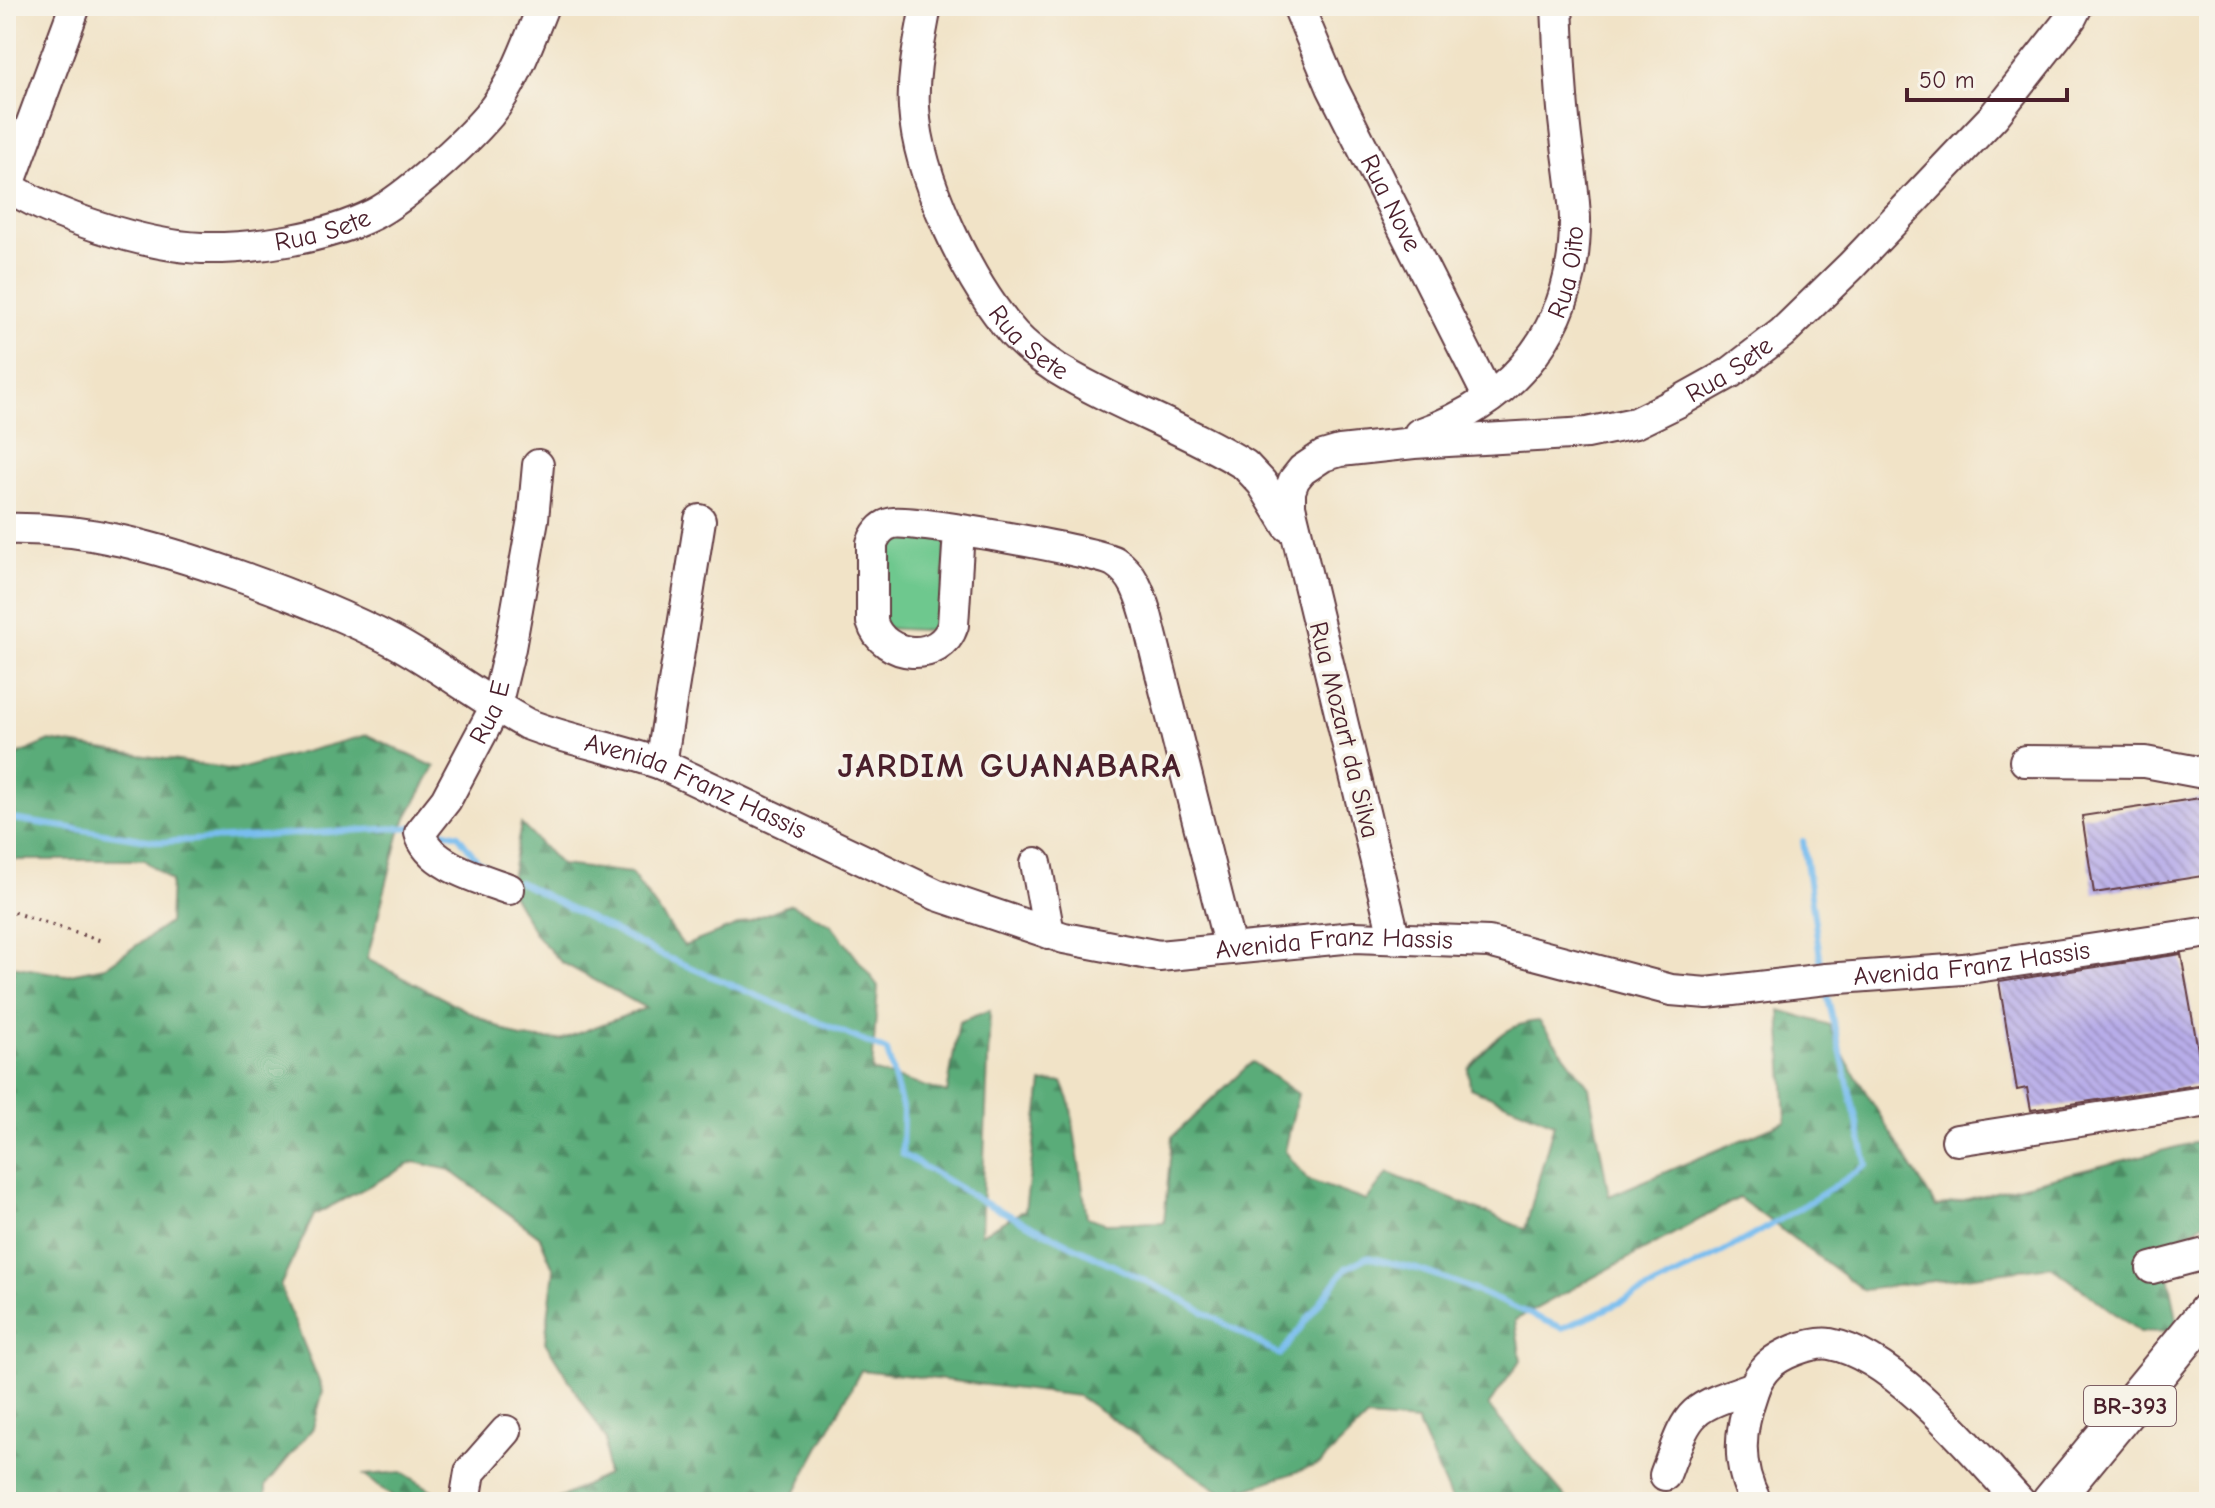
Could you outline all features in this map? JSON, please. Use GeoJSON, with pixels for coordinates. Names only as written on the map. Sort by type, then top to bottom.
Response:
{"type":"FeatureCollection","features":[{"type":"Feature","properties":{"kind":"main road","name":"BR-393"},"geometry":{"type":"LineString","coordinates":[[2051,1502],[2209,1310]]}},
{"type":"Feature","properties":{"kind":"street"},"geometry":{"type":"LineString","coordinates":[[7,188],[75,6]]}},
{"type":"Feature","properties":{"kind":"street","name":"Rua Sete"},"geometry":{"type":"LineString","coordinates":[[7,188],[79,219],[117,231],[158,242],[200,248],[249,245],[304,236],[343,225],[373,214],[403,195],[489,115],[510,81],[543,6]]}},
{"type":"Feature","properties":{"kind":"street","name":"Rua Sete"},"geometry":{"type":"LineString","coordinates":[[926,6],[914,84],[914,110],[925,169],[952,235],[1000,317],[1015,335],[1055,367],[1245,465],[1279,508],[1305,569]]}},
{"type":"Feature","properties":{"kind":"street","name":"Rua Nove"},"geometry":{"type":"LineString","coordinates":[[1298,6],[1332,87],[1489,398]]}},
{"type":"Feature","properties":{"kind":"street","name":"Rua Oito"},"geometry":{"type":"LineString","coordinates":[[1387,445],[1454,420],[1507,384],[1539,349],[1560,308],[1570,271],[1575,221],[1557,6]]}},
{"type":"Feature","properties":{"kind":"street","name":"Rua Sete"},"geometry":{"type":"LineString","coordinates":[[1294,523],[1290,491],[1294,480],[1302,470],[1323,456],[1387,445],[1587,433],[1635,423],[1730,373],[1792,324],[1994,116],[2071,18],[2077,6]]}},
{"type":"Feature","properties":{"kind":"street","name":"Rua E"},"geometry":{"type":"LineString","coordinates":[[509,889],[462,873],[446,864],[422,841],[420,833],[432,819],[496,706],[521,588],[538,465]]}},
{"type":"Feature","properties":{"kind":"street"},"geometry":{"type":"LineString","coordinates":[[661,764],[700,520]]}},
{"type":"Feature","properties":{"kind":"street"},"geometry":{"type":"LineString","coordinates":[[959,531],[950,633],[936,647],[923,652],[899,650],[888,645],[876,633],[872,622],[872,543],[877,533],[889,524],[901,522],[959,531],[1098,555],[1123,568],[1135,584],[1150,629],[1230,948]]}},
{"type":"Feature","properties":{"kind":"street","name":"Rua Mozart da Silva"},"geometry":{"type":"LineString","coordinates":[[1294,523],[1394,936]]}},
{"type":"Feature","properties":{"kind":"street","name":"Avenida Franz Hassis"},"geometry":{"type":"LineString","coordinates":[[6,529],[60,529],[91,533],[186,557],[259,583],[354,621],[395,642],[496,706],[547,732],[631,753],[661,764],[924,889],[978,911],[1105,947],[1159,956],[1354,937],[1394,936],[1489,942],[1671,990],[1707,993],[1826,979],[1963,969],[2209,932]]}},
{"type":"Feature","properties":{"kind":"street"},"geometry":{"type":"LineString","coordinates":[[2025,761],[2145,762],[2209,774]]}},
{"type":"Feature","properties":{"kind":"street"},"geometry":{"type":"LineString","coordinates":[[1036,863],[1049,933]]}},
{"type":"Feature","properties":{"kind":"street"},"geometry":{"type":"LineString","coordinates":[[1957,1140],[2209,1101]]}},
{"type":"Feature","properties":{"kind":"street"},"geometry":{"type":"LineString","coordinates":[[2152,1268],[2209,1253]]}},
{"type":"Feature","properties":{"kind":"street"},"geometry":{"type":"LineString","coordinates":[[1756,1502],[1742,1465],[1740,1441],[1744,1415],[1754,1387],[1768,1364],[1806,1346],[1827,1343],[1846,1349],[1897,1378],[2020,1502]]}},
{"type":"Feature","properties":{"kind":"street"},"geometry":{"type":"LineString","coordinates":[[1665,1475],[1684,1426],[1697,1409],[1754,1387]]}},
{"type":"Feature","properties":{"kind":"street"},"geometry":{"type":"LineString","coordinates":[[465,1502],[470,1472],[506,1431]]}},
{"type":"Feature","properties":{"kind":"path"},"geometry":{"type":"LineString","coordinates":[[6,910],[102,941]]}},
{"type":"Feature","properties":{"kind":"green space"},"geometry":{"type":"Polygon","coordinates":[[[884,533],[946,536],[942,631],[880,628],[884,533]]]}},
{"type":"Feature","properties":{"kind":"green space"},"geometry":{"type":"Polygon","coordinates":[[[367,735],[435,767],[401,828],[367,959],[521,1038],[560,1040],[646,1008],[561,962],[536,935],[509,889],[521,824],[561,865],[631,873],[684,946],[791,904],[831,924],[878,986],[872,1071],[947,1093],[959,1022],[990,1010],[981,1234],[1025,1210],[1042,1083],[1062,1082],[1070,1102],[1087,1217],[1105,1223],[1164,1222],[1172,1137],[1252,1062],[1298,1094],[1285,1151],[1308,1180],[1366,1201],[1388,1173],[1525,1229],[1554,1123],[1470,1088],[1468,1069],[1499,1037],[1516,1026],[1539,1021],[1589,1087],[1609,1196],[1786,1121],[1780,1010],[1830,1025],[1837,1045],[1936,1207],[2209,1139],[2209,1218],[2165,1253],[2179,1331],[2140,1332],[2051,1266],[1863,1290],[1739,1198],[1515,1320],[1521,1360],[1488,1406],[1569,1502],[1452,1502],[1417,1422],[1367,1418],[1320,1464],[1226,1496],[1078,1396],[861,1370],[790,1502],[552,1502],[606,1475],[606,1439],[545,1342],[554,1270],[540,1237],[450,1170],[414,1162],[314,1215],[280,1286],[323,1391],[313,1428],[266,1485],[266,1502],[6,1502],[6,965],[65,975],[105,967],[169,923],[171,881],[144,860],[6,860],[6,760],[50,741],[236,770],[367,735]]]}},
{"type":"Feature","properties":{"kind":"green space"},"geometry":{"type":"Polygon","coordinates":[[[402,1472],[451,1502],[399,1502],[364,1475],[402,1472]]]}},
{"type":"Feature","properties":{"kind":"building"},"geometry":{"type":"Polygon","coordinates":[[[2200,798],[2209,875],[2094,893],[2082,816],[2200,798]]]}},
{"type":"Feature","properties":{"kind":"building"},"geometry":{"type":"Polygon","coordinates":[[[2181,954],[2204,1084],[2031,1110],[2027,1088],[2017,1090],[1999,982],[2181,954]]]}},
{"type":"Feature","properties":{"kind":"waterway"},"geometry":{"type":"LineString","coordinates":[[6,818],[161,842],[415,827]]}},
{"type":"Feature","properties":{"kind":"waterway"},"geometry":{"type":"LineString","coordinates":[[434,829],[458,835],[478,861],[487,866]]}},
{"type":"Feature","properties":{"kind":"waterway"},"geometry":{"type":"LineString","coordinates":[[1803,841],[1822,971]]}},
{"type":"Feature","properties":{"kind":"waterway"},"geometry":{"type":"LineString","coordinates":[[519,882],[661,955],[887,1051],[903,1111],[902,1154],[985,1203],[1172,1294],[1280,1355],[1346,1268],[1367,1257],[1417,1269],[1460,1284],[1562,1328],[1719,1254],[1867,1165],[1825,986]]}},
{"type":"Feature","properties":{"kind":"district","name":"JARDIM GUANABARA"},"geometry":{"type":"Point","coordinates":[1010,766]}}]}
